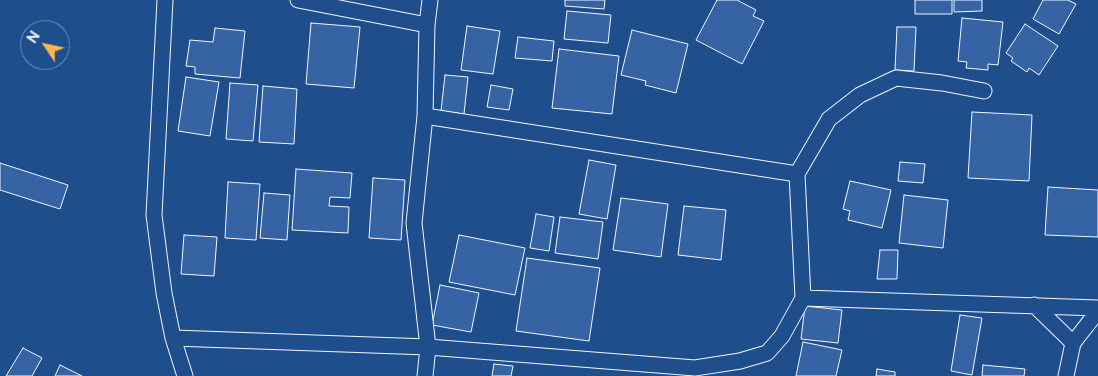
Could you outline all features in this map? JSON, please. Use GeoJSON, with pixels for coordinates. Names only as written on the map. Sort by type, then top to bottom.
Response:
{"type":"FeatureCollection","features":[{"type":"Feature","properties":{"kind":"street"},"geometry":{"type":"LineString","coordinates":[[165,0],[154,215],[158,254],[173,338],[185,376]]}},
{"type":"Feature","properties":{"kind":"street"},"geometry":{"type":"LineString","coordinates":[[298,0],[428,25]]}},
{"type":"Feature","properties":{"kind":"street"},"geometry":{"type":"LineString","coordinates":[[425,376],[428,348],[414,223],[425,116],[430,0]]}},
{"type":"Feature","properties":{"kind":"street"},"geometry":{"type":"LineString","coordinates":[[173,338],[428,348],[695,368],[740,361],[767,353],[782,336],[803,298],[797,174],[829,119],[860,95],[896,78],[942,83],[984,91]]}},
{"type":"Feature","properties":{"kind":"street"},"geometry":{"type":"LineString","coordinates":[[425,116],[797,174]]}},
{"type":"Feature","properties":{"kind":"street"},"geometry":{"type":"LineString","coordinates":[[803,298],[1034,305],[1098,309]]}},
{"type":"Feature","properties":{"kind":"street"},"geometry":{"type":"LineString","coordinates":[[1034,305],[1073,343]]}},
{"type":"Feature","properties":{"kind":"street"},"geometry":{"type":"LineString","coordinates":[[1066,376],[1073,343],[1098,309]]}},
{"type":"Feature","properties":{"kind":"building"},"geometry":{"type":"Polygon","coordinates":[[[565,0],[605,0],[604,9],[565,6],[565,0]]]}},
{"type":"Feature","properties":{"kind":"building"},"geometry":{"type":"Polygon","coordinates":[[[717,0],[737,0],[756,10],[753,16],[764,21],[742,64],[696,40],[717,0]]]}},
{"type":"Feature","properties":{"kind":"building"},"geometry":{"type":"Polygon","coordinates":[[[915,0],[952,0],[952,14],[915,14],[915,0]]]}},
{"type":"Feature","properties":{"kind":"building"},"geometry":{"type":"Polygon","coordinates":[[[954,0],[982,0],[982,11],[954,12],[954,0]]]}},
{"type":"Feature","properties":{"kind":"building"},"geometry":{"type":"Polygon","coordinates":[[[1043,0],[1068,0],[1076,4],[1059,34],[1033,19],[1043,0]]]}},
{"type":"Feature","properties":{"kind":"building"},"geometry":{"type":"Polygon","coordinates":[[[567,11],[611,15],[608,43],[564,39],[567,11]]]}},
{"type":"Feature","properties":{"kind":"building"},"geometry":{"type":"Polygon","coordinates":[[[962,18],[1003,22],[998,65],[988,64],[988,70],[966,68],[967,62],[958,61],[962,18]]]}},
{"type":"Feature","properties":{"kind":"building"},"geometry":{"type":"Polygon","coordinates":[[[311,23],[360,27],[354,88],[306,84],[311,23]]]}},
{"type":"Feature","properties":{"kind":"building"},"geometry":{"type":"Polygon","coordinates":[[[1025,24],[1058,46],[1039,75],[1029,68],[1027,72],[1011,61],[1013,58],[1006,53],[1025,24]]]}},
{"type":"Feature","properties":{"kind":"building"},"geometry":{"type":"Polygon","coordinates":[[[467,26],[500,31],[493,74],[461,70],[467,26]]]}},
{"type":"Feature","properties":{"kind":"building"},"geometry":{"type":"Polygon","coordinates":[[[897,27],[916,27],[914,71],[895,70],[897,27]]]}},
{"type":"Feature","properties":{"kind":"building"},"geometry":{"type":"Polygon","coordinates":[[[215,28],[245,31],[240,78],[195,74],[195,67],[186,66],[190,40],[213,42],[215,28]]]}},
{"type":"Feature","properties":{"kind":"building"},"geometry":{"type":"Polygon","coordinates":[[[632,30],[688,44],[676,93],[645,85],[646,81],[621,75],[632,30]]]}},
{"type":"Feature","properties":{"kind":"building"},"geometry":{"type":"Polygon","coordinates":[[[518,37],[554,41],[552,61],[515,58],[518,37]]]}},
{"type":"Feature","properties":{"kind":"building"},"geometry":{"type":"Polygon","coordinates":[[[559,49],[619,56],[612,114],[552,108],[559,49]]]}},
{"type":"Feature","properties":{"kind":"building"},"geometry":{"type":"Polygon","coordinates":[[[445,75],[468,77],[464,114],[441,111],[445,75]]]}},
{"type":"Feature","properties":{"kind":"building"},"geometry":{"type":"Polygon","coordinates":[[[186,77],[219,82],[210,136],[178,131],[186,77]]]}},
{"type":"Feature","properties":{"kind":"building"},"geometry":{"type":"Polygon","coordinates":[[[230,83],[258,85],[253,141],[226,139],[230,83]]]}},
{"type":"Feature","properties":{"kind":"building"},"geometry":{"type":"Polygon","coordinates":[[[491,85],[513,89],[509,110],[487,107],[491,85]]]}},
{"type":"Feature","properties":{"kind":"building"},"geometry":{"type":"Polygon","coordinates":[[[263,86],[297,89],[294,144],[259,142],[263,86]]]}},
{"type":"Feature","properties":{"kind":"building"},"geometry":{"type":"Polygon","coordinates":[[[972,112],[1032,115],[1029,181],[968,178],[972,112]]]}},
{"type":"Feature","properties":{"kind":"building"},"geometry":{"type":"Polygon","coordinates":[[[589,160],[616,165],[607,219],[579,214],[589,160]]]}},
{"type":"Feature","properties":{"kind":"building"},"geometry":{"type":"Polygon","coordinates":[[[900,162],[925,164],[923,183],[898,181],[900,162]]]}},
{"type":"Feature","properties":{"kind":"building"},"geometry":{"type":"Polygon","coordinates":[[[0,163],[68,185],[60,209],[0,190],[0,163]]]}},
{"type":"Feature","properties":{"kind":"building"},"geometry":{"type":"Polygon","coordinates":[[[296,169],[352,173],[350,198],[330,197],[329,206],[349,207],[348,233],[292,230],[296,169]]]}},
{"type":"Feature","properties":{"kind":"building"},"geometry":{"type":"Polygon","coordinates":[[[373,178],[405,180],[401,240],[369,238],[373,178]]]}},
{"type":"Feature","properties":{"kind":"building"},"geometry":{"type":"Polygon","coordinates":[[[850,181],[891,190],[882,228],[848,220],[850,211],[843,209],[850,181]]]}},
{"type":"Feature","properties":{"kind":"building"},"geometry":{"type":"Polygon","coordinates":[[[228,182],[260,184],[256,240],[225,238],[228,182]]]}},
{"type":"Feature","properties":{"kind":"building"},"geometry":{"type":"Polygon","coordinates":[[[1048,187],[1098,190],[1098,237],[1045,235],[1048,187]]]}},
{"type":"Feature","properties":{"kind":"building"},"geometry":{"type":"Polygon","coordinates":[[[264,193],[290,195],[287,240],[260,238],[264,193]]]}},
{"type":"Feature","properties":{"kind":"building"},"geometry":{"type":"Polygon","coordinates":[[[904,195],[948,200],[943,248],[899,243],[904,195]]]}},
{"type":"Feature","properties":{"kind":"building"},"geometry":{"type":"Polygon","coordinates":[[[621,198],[668,204],[661,257],[613,250],[621,198]]]}},
{"type":"Feature","properties":{"kind":"building"},"geometry":{"type":"Polygon","coordinates":[[[684,206],[726,210],[721,260],[678,255],[684,206]]]}},
{"type":"Feature","properties":{"kind":"building"},"geometry":{"type":"Polygon","coordinates":[[[536,214],[554,217],[549,251],[530,248],[536,214]]]}},
{"type":"Feature","properties":{"kind":"building"},"geometry":{"type":"Polygon","coordinates":[[[560,217],[603,222],[598,259],[555,253],[560,217]]]}},
{"type":"Feature","properties":{"kind":"building"},"geometry":{"type":"Polygon","coordinates":[[[184,235],[217,237],[214,276],[181,274],[184,235]]]}},
{"type":"Feature","properties":{"kind":"building"},"geometry":{"type":"Polygon","coordinates":[[[459,235],[525,248],[515,295],[449,282],[459,235]]]}},
{"type":"Feature","properties":{"kind":"building"},"geometry":{"type":"Polygon","coordinates":[[[880,250],[898,250],[897,279],[877,279],[880,250]]]}},
{"type":"Feature","properties":{"kind":"building"},"geometry":{"type":"Polygon","coordinates":[[[527,258],[600,268],[589,341],[516,331],[527,258]]]}},
{"type":"Feature","properties":{"kind":"building"},"geometry":{"type":"Polygon","coordinates":[[[440,285],[479,293],[471,332],[432,325],[440,285]]]}},
{"type":"Feature","properties":{"kind":"building"},"geometry":{"type":"Polygon","coordinates":[[[805,306],[842,310],[838,343],[801,339],[805,306]]]}},
{"type":"Feature","properties":{"kind":"building"},"geometry":{"type":"Polygon","coordinates":[[[960,315],[982,318],[972,375],[951,371],[960,315]]]}},
{"type":"Feature","properties":{"kind":"building"},"geometry":{"type":"Polygon","coordinates":[[[803,342],[842,350],[836,376],[796,376],[803,342]]]}},
{"type":"Feature","properties":{"kind":"building"},"geometry":{"type":"Polygon","coordinates":[[[23,348],[42,358],[32,376],[6,376],[23,348]]]}},
{"type":"Feature","properties":{"kind":"building"},"geometry":{"type":"Polygon","coordinates":[[[494,364],[513,366],[511,376],[492,376],[494,364]]]}},
{"type":"Feature","properties":{"kind":"building"},"geometry":{"type":"Polygon","coordinates":[[[60,365],[82,376],[55,376],[60,365]]]}},
{"type":"Feature","properties":{"kind":"building"},"geometry":{"type":"Polygon","coordinates":[[[983,365],[1025,369],[1024,376],[982,376],[983,365]]]}},
{"type":"Feature","properties":{"kind":"building"},"geometry":{"type":"Polygon","coordinates":[[[877,369],[895,372],[895,376],[876,376],[877,369]]]}}]}
